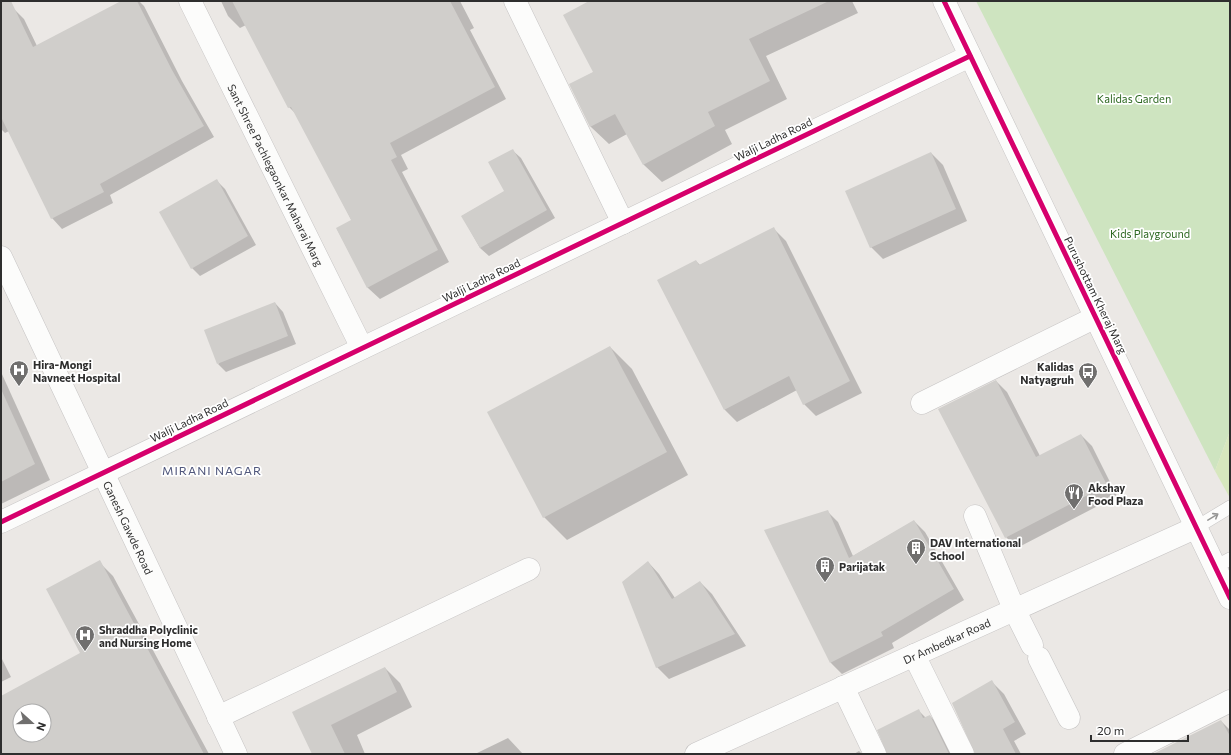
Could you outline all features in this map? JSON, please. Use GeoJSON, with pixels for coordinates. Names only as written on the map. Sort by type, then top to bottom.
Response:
{"type":"FeatureCollection","features":[{"type":"Feature","properties":{"kind":"street","name":"Sant Shree Pachlegaonkar Maharaj Marg"},"geometry":{"type":"LineString","coordinates":[[190,1],[362,348]]}},
{"type":"Feature","properties":{"kind":"street"},"geometry":{"type":"LineString","coordinates":[[515,1],[623,223]]}},
{"type":"Feature","properties":{"kind":"street","name":"Purushottam Kheraj Marg"},"geometry":{"type":"LineString","coordinates":[[944,1],[1197,527],[1223,563],[1230,598]]}},
{"type":"Feature","properties":{"kind":"street","name":"Walji Ladha Road"},"geometry":{"type":"LineString","coordinates":[[1,522],[970,56]]}},
{"type":"Feature","properties":{"kind":"street","name":"Ganesh Gawde Road"},"geometry":{"type":"LineString","coordinates":[[1,257],[236,754]]}},
{"type":"Feature","properties":{"kind":"street"},"geometry":{"type":"LineString","coordinates":[[922,404],[1096,317]]}},
{"type":"Feature","properties":{"kind":"street"},"geometry":{"type":"LineString","coordinates":[[975,516],[1014,610],[1070,718]]}},
{"type":"Feature","properties":{"kind":"street","name":"Dr Ambedkar Road"},"geometry":{"type":"LineString","coordinates":[[696,754],[1197,527]]}},
{"type":"Feature","properties":{"kind":"street"},"geometry":{"type":"LineString","coordinates":[[218,717],[529,568]]}},
{"type":"Feature","properties":{"kind":"street"},"geometry":{"type":"LineString","coordinates":[[914,655],[963,754]]}},
{"type":"Feature","properties":{"kind":"street"},"geometry":{"type":"LineString","coordinates":[[843,687],[875,754]]}},
{"type":"Feature","properties":{"kind":"street"},"geometry":{"type":"LineString","coordinates":[[1143,734],[1228,702]]}},
{"type":"Feature","properties":{"kind":"street"},"geometry":{"type":"LineString","coordinates":[[1125,754],[1228,702]]}},
{"type":"Feature","properties":{"kind":"lane"},"geometry":{"type":"LineString","coordinates":[[1197,527],[1230,507]]}},
{"type":"Feature","properties":{"kind":"green space","name":"Kalidas Garden"},"geometry":{"type":"Polygon","coordinates":[[[976,1],[1230,1],[1230,431],[1215,471],[976,1]]]}},
{"type":"Feature","properties":{"kind":"green space"},"geometry":{"type":"Polygon","coordinates":[[[1230,431],[1230,498],[1215,471],[1230,431]]]}},
{"type":"Feature","properties":{"kind":"building"},"geometry":{"type":"Polygon","coordinates":[[[1,1],[11,1],[33,47],[121,1],[137,1],[172,70],[204,126],[100,184],[104,192],[51,219],[1,117],[1,1]]]}},
{"type":"Feature","properties":{"kind":"building"},"geometry":{"type":"Polygon","coordinates":[[[232,1],[450,1],[495,87],[390,143],[397,157],[391,160],[438,250],[367,288],[336,228],[351,220],[291,107],[288,108],[232,1]]]}},
{"type":"Feature","properties":{"kind":"building"},"geometry":{"type":"Polygon","coordinates":[[[589,1],[829,1],[749,39],[770,81],[708,112],[715,126],[643,165],[615,114],[590,127],[569,84],[593,72],[563,15],[589,1]]]}},
{"type":"Feature","properties":{"kind":"building"},"geometry":{"type":"Polygon","coordinates":[[[513,149],[547,210],[480,248],[461,216],[504,191],[488,162],[513,149]]]}},
{"type":"Feature","properties":{"kind":"building"},"geometry":{"type":"Polygon","coordinates":[[[931,152],[956,209],[870,248],[845,191],[931,152]]]}},
{"type":"Feature","properties":{"kind":"building"},"geometry":{"type":"Polygon","coordinates":[[[217,179],[248,236],[191,269],[159,212],[217,179]]]}},
{"type":"Feature","properties":{"kind":"building"},"geometry":{"type":"Polygon","coordinates":[[[774,227],[850,381],[803,405],[789,376],[724,410],[657,280],[696,260],[699,265],[774,227]]]}},
{"type":"Feature","properties":{"kind":"building"},"geometry":{"type":"Polygon","coordinates":[[[275,302],[288,336],[217,364],[204,330],[275,302]]]}},
{"type":"Feature","properties":{"kind":"building"},"geometry":{"type":"Polygon","coordinates":[[[610,346],[667,452],[543,518],[487,412],[610,346]]]}},
{"type":"Feature","properties":{"kind":"building"},"geometry":{"type":"Polygon","coordinates":[[[996,380],[1036,457],[1081,434],[1107,485],[1005,538],[938,409],[996,380]]]}},
{"type":"Feature","properties":{"kind":"building"},"geometry":{"type":"Polygon","coordinates":[[[1,389],[35,464],[1,482],[1,389]]]}},
{"type":"Feature","properties":{"kind":"building"},"geometry":{"type":"Polygon","coordinates":[[[828,510],[849,558],[914,520],[954,589],[881,632],[883,636],[830,663],[764,530],[828,510]]]}},
{"type":"Feature","properties":{"kind":"building"},"geometry":{"type":"Polygon","coordinates":[[[100,560],[204,754],[1,754],[1,696],[80,653],[46,589],[100,560]]]}},
{"type":"Feature","properties":{"kind":"building"},"geometry":{"type":"Polygon","coordinates":[[[648,561],[672,599],[700,581],[735,634],[656,668],[622,582],[648,561]]]}},
{"type":"Feature","properties":{"kind":"building"},"geometry":{"type":"Polygon","coordinates":[[[385,667],[397,692],[331,725],[345,754],[312,754],[292,712],[385,667]]]}},
{"type":"Feature","properties":{"kind":"building"},"geometry":{"type":"Polygon","coordinates":[[[992,680],[1015,722],[1003,729],[1016,754],[975,754],[952,703],[992,680]]]}},
{"type":"Feature","properties":{"kind":"building"},"geometry":{"type":"Polygon","coordinates":[[[919,709],[923,718],[930,715],[949,754],[887,754],[877,730],[919,709]]]}},
{"type":"Feature","properties":{"kind":"building"},"geometry":{"type":"Polygon","coordinates":[[[1221,720],[1230,736],[1230,754],[1153,754],[1221,720]]]}},
{"type":"Feature","properties":{"kind":"cycle path"},"geometry":{"type":"LineString","coordinates":[[944,1],[1230,598]]}},
{"type":"Feature","properties":{"kind":"cycle path"},"geometry":{"type":"LineString","coordinates":[[1,522],[970,56]]}},
{"type":"Feature","properties":{"kind":"place","name":"Hira-Mongi Navneet Hospital"},"geometry":{"type":"Point","coordinates":[19,387]}},
{"type":"Feature","properties":{"kind":"place","name":"Kalidas Natyagruh"},"geometry":{"type":"Point","coordinates":[1088,389]}},
{"type":"Feature","properties":{"kind":"place","name":"Akshay Food Plaza"},"geometry":{"type":"Point","coordinates":[1074,510]}},
{"type":"Feature","properties":{"kind":"place","name":"DAV International School"},"geometry":{"type":"Point","coordinates":[916,565]}},
{"type":"Feature","properties":{"kind":"place","name":"Parijatak"},"geometry":{"type":"Point","coordinates":[825,583]}},
{"type":"Feature","properties":{"kind":"place","name":"Shraddha Polyclinic and Nursing Home"},"geometry":{"type":"Point","coordinates":[85,652]}},
{"type":"Feature","properties":{"kind":"district","name":"MIRANI NAGAR"},"geometry":{"type":"Point","coordinates":[212,470]}},
{"type":"Feature","properties":{"kind":"park label","name":"Kids Playground"},"geometry":{"type":"Point","coordinates":[1150,233]}}]}
